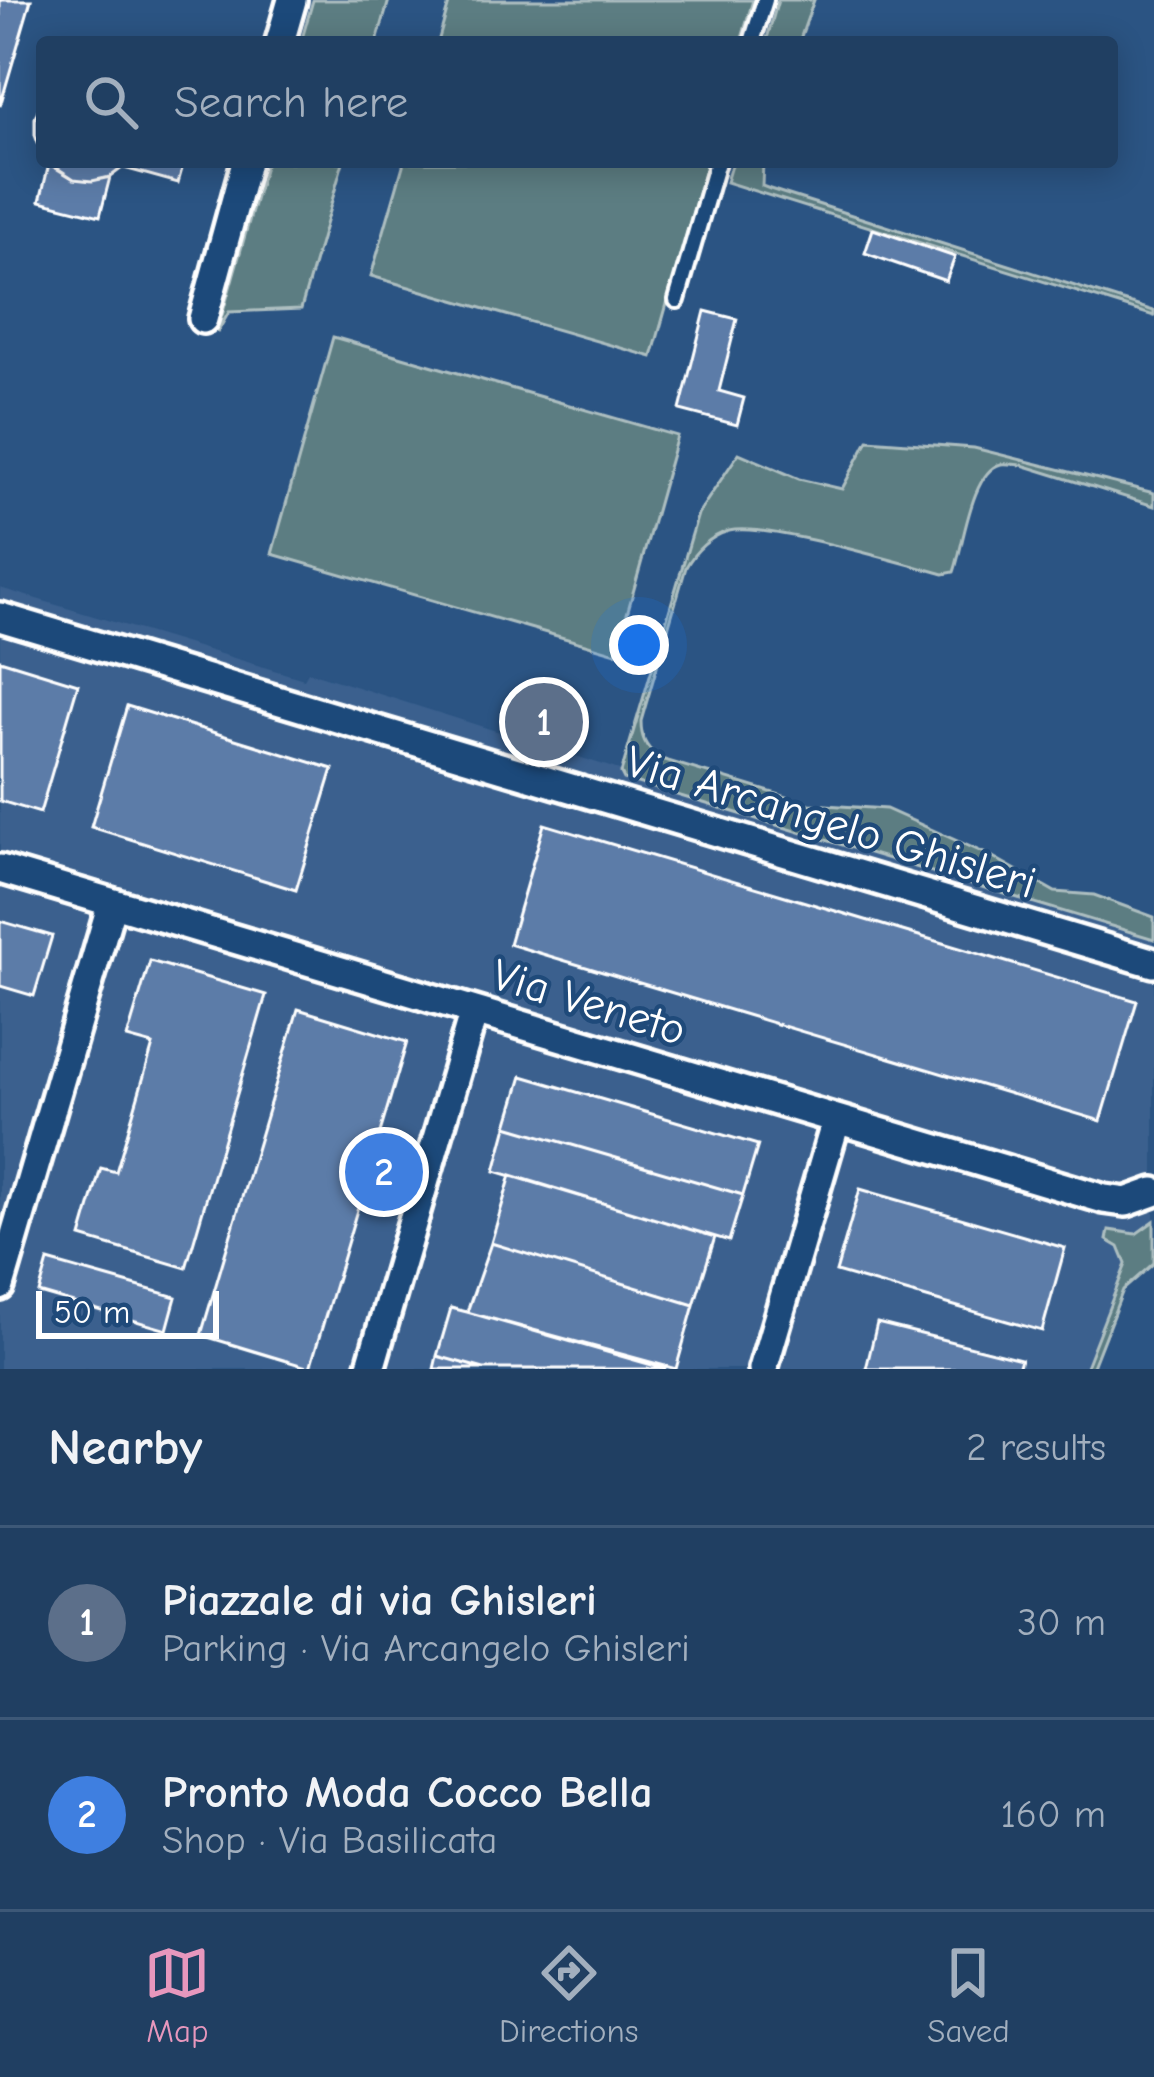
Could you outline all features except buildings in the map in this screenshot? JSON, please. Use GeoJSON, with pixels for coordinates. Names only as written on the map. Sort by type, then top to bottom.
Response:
{"type":"FeatureCollection","features":[{"type":"Feature","properties":{"kind":"street"},"geometry":{"type":"LineString","coordinates":[[282,36],[292,0]]}},
{"type":"Feature","properties":{"kind":"street"},"geometry":{"type":"LineString","coordinates":[[203,319],[244,168]]}},
{"type":"Feature","properties":{"kind":"street","name":"Via Arcangelo Ghisleri"},"geometry":{"type":"LineString","coordinates":[[0,617],[1154,963]]}},
{"type":"Feature","properties":{"kind":"street","name":"Via Veneto"},"geometry":{"type":"LineString","coordinates":[[0,868],[1104,1199],[1126,1202],[1154,1192]]}},
{"type":"Feature","properties":{"kind":"street"},"geometry":{"type":"LineString","coordinates":[[0,1286],[112,903]]}},
{"type":"Feature","properties":{"kind":"street"},"geometry":{"type":"LineString","coordinates":[[370,1369],[474,1011]]}},
{"type":"Feature","properties":{"kind":"street"},"geometry":{"type":"LineString","coordinates":[[764,1369],[836,1121]]}},
{"type":"Feature","properties":{"kind":"lane"},"geometry":{"type":"LineString","coordinates":[[754,36],[765,0]]}},
{"type":"Feature","properties":{"kind":"lane"},"geometry":{"type":"LineString","coordinates":[[676,300],[715,168]]}},
{"type":"Feature","properties":{"kind":"shaded area"},"geometry":{"type":"Polygon","coordinates":[[[0,588],[304,679],[308,672],[316,674],[1154,939],[1154,1221],[1136,1234],[1084,1369],[0,1369],[0,588]]]}},
{"type":"Feature","properties":{"kind":"green space"},"geometry":{"type":"Polygon","coordinates":[[[313,0],[389,0],[379,36],[303,36],[313,0]]]}},
{"type":"Feature","properties":{"kind":"green space"},"geometry":{"type":"Polygon","coordinates":[[[450,0],[753,0],[743,36],[440,36],[450,0]]]}},
{"type":"Feature","properties":{"kind":"green space"},"geometry":{"type":"Polygon","coordinates":[[[778,0],[814,0],[801,36],[768,36],[778,0]]]}},
{"type":"Feature","properties":{"kind":"green space"},"geometry":{"type":"Polygon","coordinates":[[[264,168],[341,168],[301,309],[229,312],[217,333],[264,168]]]}},
{"type":"Feature","properties":{"kind":"green space"},"geometry":{"type":"Polygon","coordinates":[[[402,168],[705,168],[652,357],[371,276],[402,168]]]}},
{"type":"Feature","properties":{"kind":"green space"},"geometry":{"type":"Polygon","coordinates":[[[730,168],[763,168],[762,186],[1154,311],[1154,316],[726,182],[730,168]]]}},
{"type":"Feature","properties":{"kind":"green space"},"geometry":{"type":"Polygon","coordinates":[[[333,337],[677,436],[616,653],[272,554],[333,337]]]}},
{"type":"Feature","properties":{"kind":"green space"},"geometry":{"type":"Polygon","coordinates":[[[868,440],[974,448],[1154,493],[1154,506],[1022,465],[1001,464],[982,480],[954,572],[944,574],[772,532],[722,533],[704,545],[686,567],[641,721],[647,746],[658,758],[810,804],[886,809],[993,857],[1055,892],[1094,895],[1154,917],[1154,939],[624,779],[621,773],[698,514],[739,453],[799,479],[842,489],[868,440]]]}},
{"type":"Feature","properties":{"kind":"green space"},"geometry":{"type":"Polygon","coordinates":[[[1154,1221],[1154,1263],[1123,1290],[1092,1369],[1085,1369],[1126,1264],[1119,1247],[1107,1240],[1109,1230],[1136,1234],[1154,1221]]]}},
{"type":"Feature","properties":{"kind":"place","name":"Piazzale di via Ghisleri"},"geometry":{"type":"Point","coordinates":[544,722]}},
{"type":"Feature","properties":{"kind":"place","name":"Pronto Moda Cocco Bella"},"geometry":{"type":"Point","coordinates":[384,1172]}}]}
